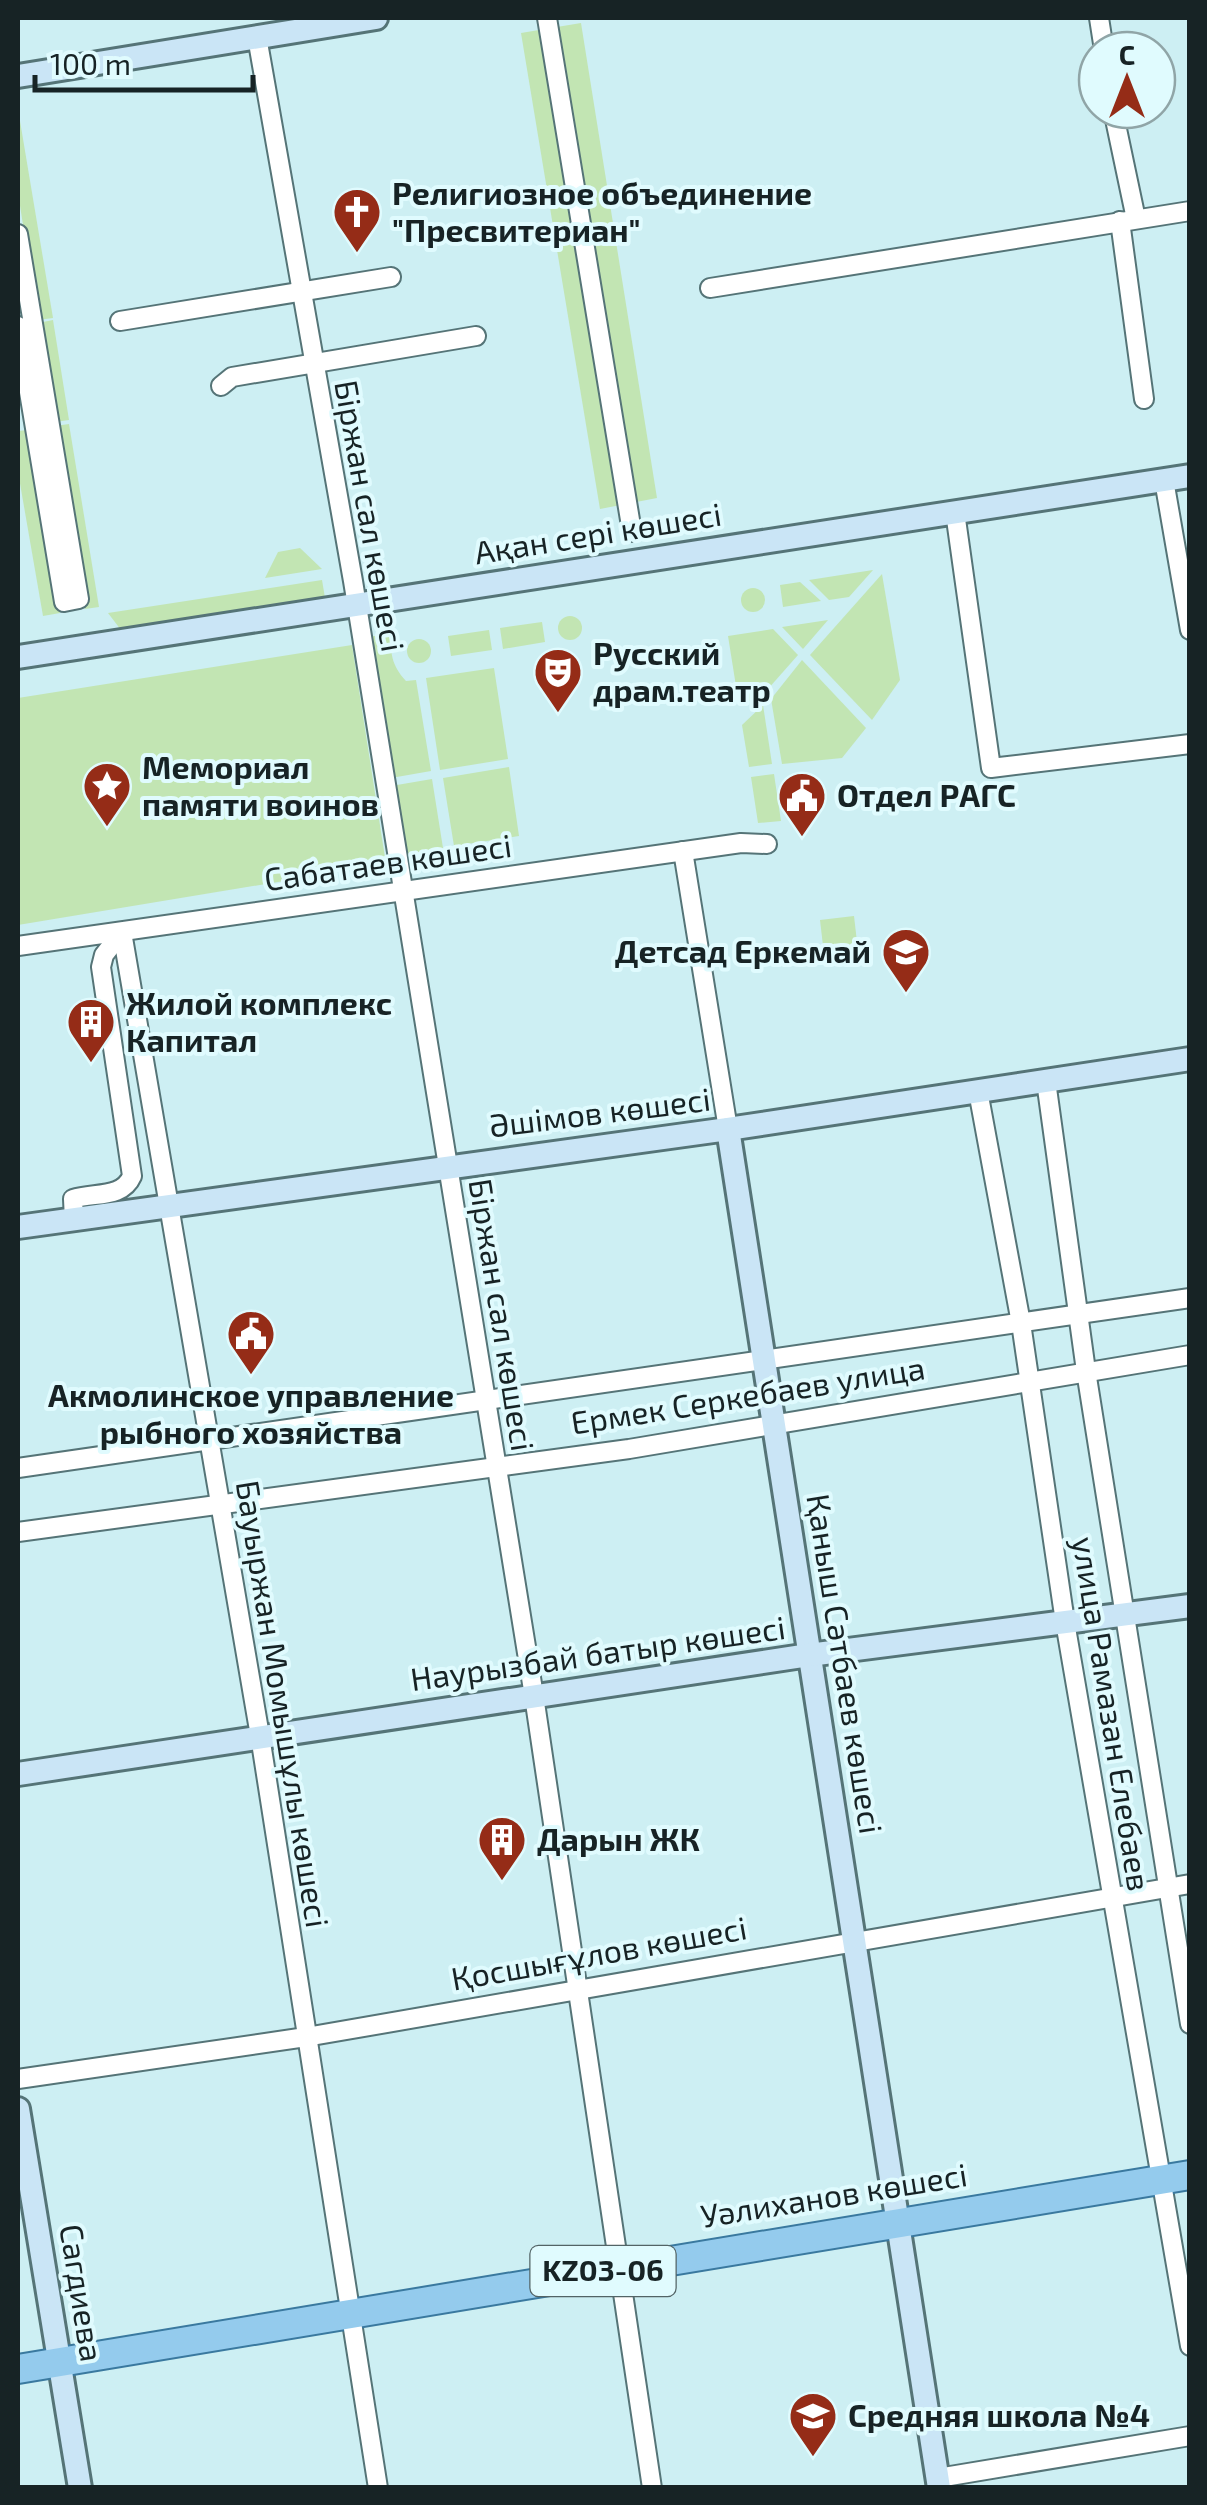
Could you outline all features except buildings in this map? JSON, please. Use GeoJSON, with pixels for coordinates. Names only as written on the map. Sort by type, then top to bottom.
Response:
{"type":"FeatureCollection","features":[{"type":"Feature","properties":{"kind":"main road","name":"Уәлиханов көшесі"},"geometry":{"type":"LineString","coordinates":[[18,2369],[898,2220],[1190,2175]]}},
{"type":"Feature","properties":{"kind":"street"},"geometry":{"type":"LineString","coordinates":[[18,76],[376,18]]}},
{"type":"Feature","properties":{"kind":"street"},"geometry":{"type":"LineString","coordinates":[[547,18],[632,532]]}},
{"type":"Feature","properties":{"kind":"street","name":"Біржан сал көшесі"},"geometry":{"type":"LineString","coordinates":[[257,37],[356,606],[534,1696],[652,2488]]}},
{"type":"Feature","properties":{"kind":"street"},"geometry":{"type":"LineString","coordinates":[[1116,130],[1144,399]]}},
{"type":"Feature","properties":{"kind":"street"},"geometry":{"type":"LineString","coordinates":[[710,288],[1190,211]]}},
{"type":"Feature","properties":{"kind":"street"},"geometry":{"type":"LineString","coordinates":[[18,234],[36,393],[65,566],[78,599],[73,608]]}},
{"type":"Feature","properties":{"kind":"street"},"geometry":{"type":"LineString","coordinates":[[120,321],[392,276]]}},
{"type":"Feature","properties":{"kind":"street"},"geometry":{"type":"LineString","coordinates":[[18,326],[29,350]]}},
{"type":"Feature","properties":{"kind":"street"},"geometry":{"type":"LineString","coordinates":[[221,386],[232,378],[476,336]]}},
{"type":"Feature","properties":{"kind":"street","name":"Ақан сері көшесі"},"geometry":{"type":"LineString","coordinates":[[18,658],[1190,476]]}},
{"type":"Feature","properties":{"kind":"street"},"geometry":{"type":"LineString","coordinates":[[1164,480],[1190,630]]}},
{"type":"Feature","properties":{"kind":"street"},"geometry":{"type":"LineString","coordinates":[[956,512],[992,768],[1190,744]]}},
{"type":"Feature","properties":{"kind":"street","name":"Сабатаев көшесі"},"geometry":{"type":"LineString","coordinates":[[18,946],[683,851],[742,843],[767,844]]}},
{"type":"Feature","properties":{"kind":"street","name":"Қаныш Сәтбаев көшесі"},"geometry":{"type":"LineString","coordinates":[[683,851],[939,2482]]}},
{"type":"Feature","properties":{"kind":"street"},"geometry":{"type":"LineString","coordinates":[[74,1220],[73,1199],[118,1192],[128,1187],[132,1176],[102,967],[104,955],[122,932]]}},
{"type":"Feature","properties":{"kind":"street","name":"Бауыржан Момышұлы көшесі"},"geometry":{"type":"LineString","coordinates":[[122,932],[166,1208],[260,1736],[378,2488]]}},
{"type":"Feature","properties":{"kind":"street","name":"Әшімов көшесі"},"geometry":{"type":"LineString","coordinates":[[18,1227],[728,1129],[1190,1059]]}},
{"type":"Feature","properties":{"kind":"street","name":"улица Рамазан Елебаев"},"geometry":{"type":"LineString","coordinates":[[1046,1081],[1123,1615],[1190,2024]]}},
{"type":"Feature","properties":{"kind":"street","name":"улица Рамазан Елебаев"},"geometry":{"type":"LineString","coordinates":[[978,1091],[1022,1323],[1110,1897],[1190,2346]]}},
{"type":"Feature","properties":{"kind":"street","name":"Ермек Серкебаев улица"},"geometry":{"type":"LineString","coordinates":[[18,1468],[1190,1298]]}},
{"type":"Feature","properties":{"kind":"street","name":"Ермек Серкебаев улица"},"geometry":{"type":"LineString","coordinates":[[18,1532],[219,1501],[629,1449],[1190,1355]]}},
{"type":"Feature","properties":{"kind":"street","name":"Наурызбай батыр көшесі"},"geometry":{"type":"LineString","coordinates":[[18,1774],[809,1655],[1190,1606]]}},
{"type":"Feature","properties":{"kind":"street","name":"Қосшығұлов көшесі"},"geometry":{"type":"LineString","coordinates":[[18,2078],[306,2037],[854,1939],[1190,1884]]}},
{"type":"Feature","properties":{"kind":"street","name":"Сагдиева"},"geometry":{"type":"LineString","coordinates":[[18,2110],[80,2488]]}},
{"type":"Feature","properties":{"kind":"street"},"geometry":{"type":"LineString","coordinates":[[939,2482],[1190,2436]]}},
{"type":"Feature","properties":{"kind":"green space"},"geometry":{"type":"Polygon","coordinates":[[[581,23],[657,498],[600,509],[521,33],[581,23]]]}},
{"type":"Feature","properties":{"kind":"green space"},"geometry":{"type":"Polygon","coordinates":[[[18,109],[53,318],[38,320],[18,193],[18,109]]]}},
{"type":"Feature","properties":{"kind":"green space"},"geometry":{"type":"Polygon","coordinates":[[[53,320],[69,420],[55,422],[38,323],[53,320]]]}},
{"type":"Feature","properties":{"kind":"green space"},"geometry":{"type":"Polygon","coordinates":[[[69,424],[99,607],[85,609],[55,426],[69,424]]]}},
{"type":"Feature","properties":{"kind":"green space"},"geometry":{"type":"Polygon","coordinates":[[[28,430],[60,613],[43,616],[18,472],[18,431],[28,430]]]}},
{"type":"Feature","properties":{"kind":"green space"},"geometry":{"type":"Polygon","coordinates":[[[300,548],[322,569],[265,578],[278,552],[300,548]]]}},
{"type":"Feature","properties":{"kind":"green space"},"geometry":{"type":"Polygon","coordinates":[[[873,570],[849,597],[829,600],[809,580],[873,570]]]}},
{"type":"Feature","properties":{"kind":"green space"},"geometry":{"type":"Polygon","coordinates":[[[882,574],[900,680],[872,720],[810,655],[882,574]]]}},
{"type":"Feature","properties":{"kind":"green space"},"geometry":{"type":"Polygon","coordinates":[[[322,580],[325,598],[121,630],[108,613],[322,580]]]}},
{"type":"Feature","properties":{"kind":"green space"},"geometry":{"type":"Polygon","coordinates":[[[800,582],[821,601],[783,607],[780,585],[800,582]]]}},
{"type":"Feature","properties":{"kind":"green space"},"geometry":{"type":"Polygon","coordinates":[[[753,588],[762,591],[762,609],[753,612],[744,609],[741,600],[744,591],[753,588]]]}},
{"type":"Feature","properties":{"kind":"green space"},"geometry":{"type":"Polygon","coordinates":[[[570,616],[582,628],[570,640],[558,628],[570,616]]]}},
{"type":"Feature","properties":{"kind":"green space"},"geometry":{"type":"Polygon","coordinates":[[[828,620],[803,649],[782,627],[828,620]]]}},
{"type":"Feature","properties":{"kind":"green space"},"geometry":{"type":"Polygon","coordinates":[[[542,622],[545,642],[503,649],[500,628],[542,622]]]}},
{"type":"Feature","properties":{"kind":"green space"},"geometry":{"type":"Polygon","coordinates":[[[773,629],[798,655],[761,697],[739,705],[728,636],[773,629]]]}},
{"type":"Feature","properties":{"kind":"green space"},"geometry":{"type":"Polygon","coordinates":[[[489,630],[492,650],[451,656],[448,636],[489,630]]]}},
{"type":"Feature","properties":{"kind":"green space"},"geometry":{"type":"Polygon","coordinates":[[[390,634],[397,670],[406,681],[416,680],[431,771],[391,778],[367,637],[390,634]]]}},
{"type":"Feature","properties":{"kind":"green space"},"geometry":{"type":"Polygon","coordinates":[[[419,639],[431,651],[419,663],[407,651],[419,639]]]}},
{"type":"Feature","properties":{"kind":"green space"},"geometry":{"type":"Polygon","coordinates":[[[352,645],[386,864],[18,925],[18,698],[352,645]]]}},
{"type":"Feature","properties":{"kind":"green space"},"geometry":{"type":"Polygon","coordinates":[[[802,660],[866,728],[842,758],[782,764],[771,699],[802,660]]]}},
{"type":"Feature","properties":{"kind":"green space"},"geometry":{"type":"Polygon","coordinates":[[[494,668],[508,759],[440,770],[426,678],[494,668]]]}},
{"type":"Feature","properties":{"kind":"green space"},"geometry":{"type":"Polygon","coordinates":[[[763,705],[772,764],[749,767],[742,725],[763,705]]]}},
{"type":"Feature","properties":{"kind":"green space"},"geometry":{"type":"Polygon","coordinates":[[[509,767],[519,836],[454,846],[443,778],[509,767]]]}},
{"type":"Feature","properties":{"kind":"green space"},"geometry":{"type":"Polygon","coordinates":[[[774,774],[781,821],[758,823],[751,777],[774,774]]]}},
{"type":"Feature","properties":{"kind":"green space"},"geometry":{"type":"Polygon","coordinates":[[[432,779],[443,848],[402,855],[391,786],[432,779]]]}},
{"type":"Feature","properties":{"kind":"green space"},"geometry":{"type":"Polygon","coordinates":[[[854,916],[859,959],[825,963],[820,920],[854,916]]]}},
{"type":"Feature","properties":{"kind":"place","name":"Религиозное объединение \"Пресвитериан\""},"geometry":{"type":"Point","coordinates":[357,254]}},
{"type":"Feature","properties":{"kind":"place","name":"Русский драм.театр"},"geometry":{"type":"Point","coordinates":[558,714]}},
{"type":"Feature","properties":{"kind":"place","name":"Мемориал памяти воинов"},"geometry":{"type":"Point","coordinates":[107,828]}},
{"type":"Feature","properties":{"kind":"place","name":"Отдел РАГС"},"geometry":{"type":"Point","coordinates":[802,838]}},
{"type":"Feature","properties":{"kind":"place","name":"Детсад Еркемай"},"geometry":{"type":"Point","coordinates":[906,994]}},
{"type":"Feature","properties":{"kind":"place","name":"Жилой комплекс Капитал"},"geometry":{"type":"Point","coordinates":[91,1064]}},
{"type":"Feature","properties":{"kind":"place","name":"Акмолинское управление рыбного хозяйства"},"geometry":{"type":"Point","coordinates":[251,1376]}},
{"type":"Feature","properties":{"kind":"place","name":"Дарын ЖК"},"geometry":{"type":"Point","coordinates":[502,1882]}},
{"type":"Feature","properties":{"kind":"place","name":"Средняя школа №4"},"geometry":{"type":"Point","coordinates":[813,2458]}}]}
